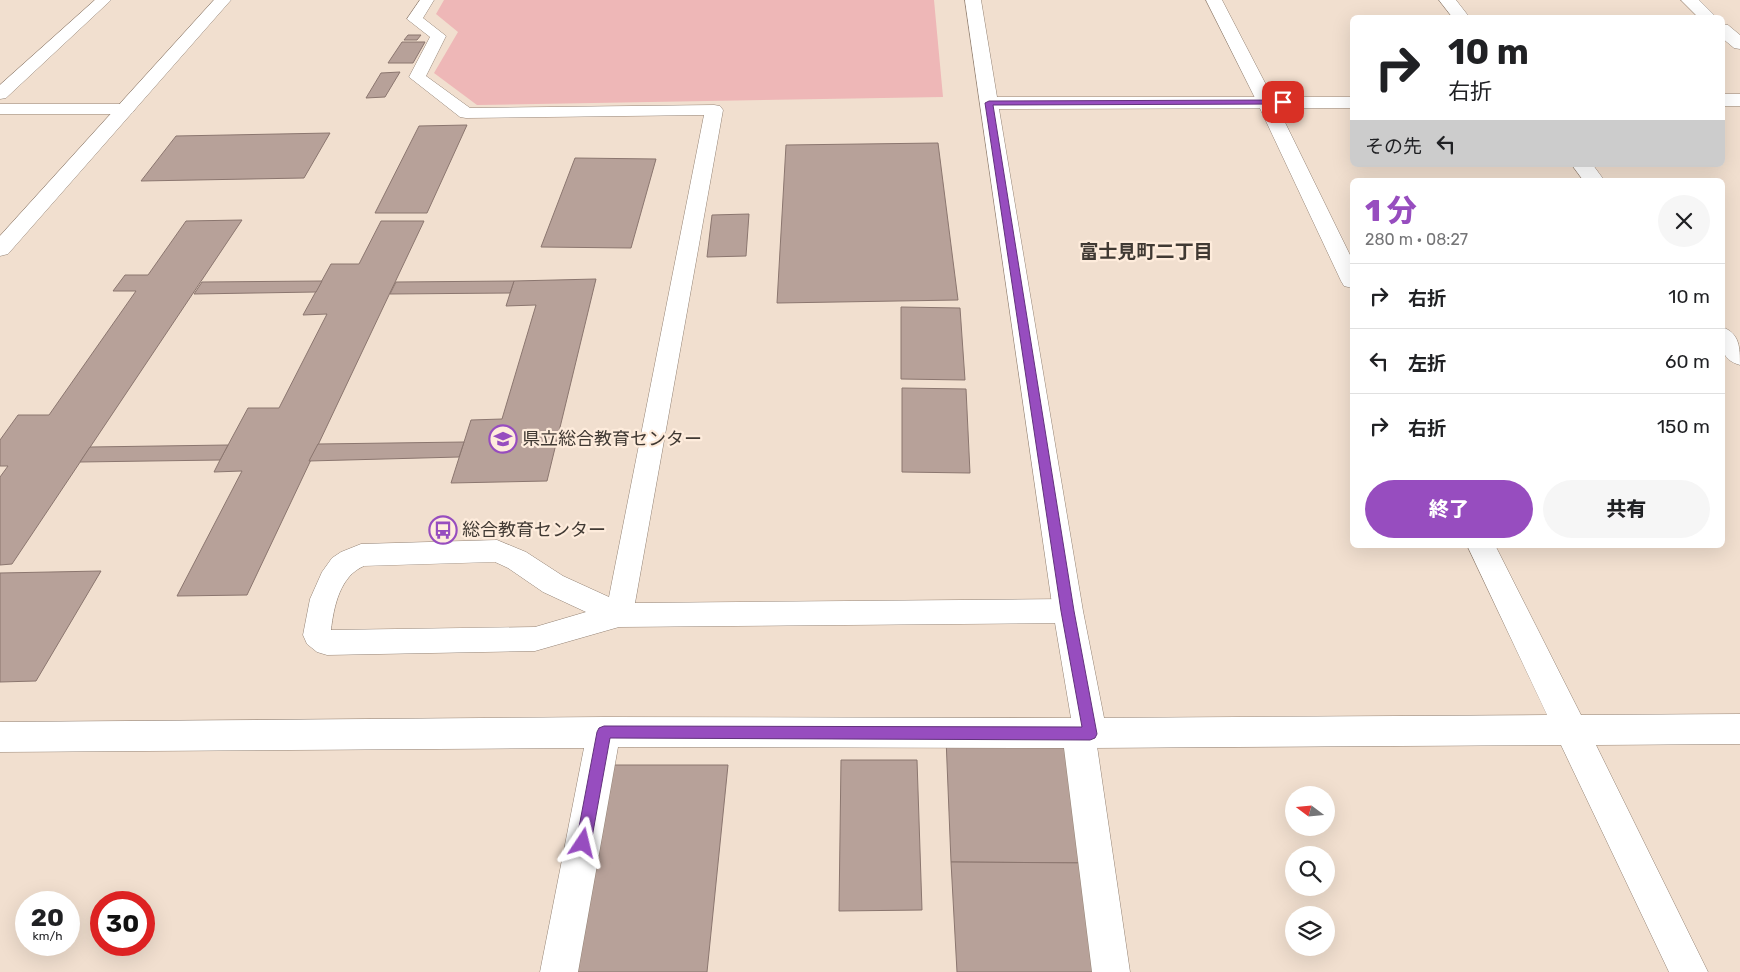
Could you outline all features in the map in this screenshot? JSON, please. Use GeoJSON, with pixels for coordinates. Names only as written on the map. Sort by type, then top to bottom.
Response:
{"type":"FeatureCollection","features":[{"type":"Feature","properties":{"kind":"street"},"geometry":{"type":"LineString","coordinates":[[0,249],[223,0]]}},
{"type":"Feature","properties":{"kind":"street"},"geometry":{"type":"LineString","coordinates":[[973,0],[1068,611],[1090,734]]}},
{"type":"Feature","properties":{"kind":"street"},"geometry":{"type":"LineString","coordinates":[[1214,0],[1266,102],[1350,277]]}},
{"type":"Feature","properties":{"kind":"street"},"geometry":{"type":"LineString","coordinates":[[1447,0],[1460,15]]}},
{"type":"Feature","properties":{"kind":"street"},"geometry":{"type":"LineString","coordinates":[[1689,0],[1706,15]]}},
{"type":"Feature","properties":{"kind":"street"},"geometry":{"type":"LineString","coordinates":[[1725,32],[1740,44]]}},
{"type":"Feature","properties":{"kind":"street"},"geometry":{"type":"LineString","coordinates":[[1725,100],[1740,100]]}},
{"type":"Feature","properties":{"kind":"street"},"geometry":{"type":"LineString","coordinates":[[989,103],[1350,102]]}},
{"type":"Feature","properties":{"kind":"street"},"geometry":{"type":"LineString","coordinates":[[1584,167],[1592,178]]}},
{"type":"Feature","properties":{"kind":"street"},"geometry":{"type":"LineString","coordinates":[[1725,338],[1740,356]]}},
{"type":"Feature","properties":{"kind":"street"},"geometry":{"type":"LineString","coordinates":[[1482,548],[1689,972]]}},
{"type":"Feature","properties":{"kind":"street"},"geometry":{"type":"LineString","coordinates":[[0,738],[604,732],[1090,734],[1740,729]]}},
{"type":"Feature","properties":{"kind":"street"},"geometry":{"type":"LineString","coordinates":[[559,972],[604,732]]}},
{"type":"Feature","properties":{"kind":"street"},"geometry":{"type":"LineString","coordinates":[[1090,734],[1079,738],[1111,972]]}},
{"type":"Feature","properties":{"kind":"lane"},"geometry":{"type":"LineString","coordinates":[[0,94],[104,0]]}},
{"type":"Feature","properties":{"kind":"lane"},"geometry":{"type":"LineString","coordinates":[[427,0],[415,19],[438,36],[417,77],[466,113],[714,110],[619,615]]}},
{"type":"Feature","properties":{"kind":"lane"},"geometry":{"type":"LineString","coordinates":[[0,109],[126,109]]}},
{"type":"Feature","properties":{"kind":"lane"},"geometry":{"type":"LineString","coordinates":[[619,615],[553,584],[516,560],[497,551],[361,555],[342,565],[335,575],[317,622],[317,636],[327,643],[536,638],[619,615],[1068,611]]}},
{"type":"Feature","properties":{"kind":"shaded area"},"geometry":{"type":"Polygon","coordinates":[[[444,0],[934,0],[943,97],[477,105],[434,73],[458,32],[436,14],[444,0]]]}},
{"type":"Feature","properties":{"kind":"building"},"geometry":{"type":"Polygon","coordinates":[[[408,35],[421,35],[417,40],[404,40],[408,35]]]}},
{"type":"Feature","properties":{"kind":"building"},"geometry":{"type":"Polygon","coordinates":[[[402,42],[425,42],[413,63],[388,63],[402,42]]]}},
{"type":"Feature","properties":{"kind":"building"},"geometry":{"type":"Polygon","coordinates":[[[400,72],[385,97],[366,98],[381,73],[400,72]]]}},
{"type":"Feature","properties":{"kind":"building"},"geometry":{"type":"Polygon","coordinates":[[[467,125],[427,213],[375,213],[419,126],[467,125]]]}},
{"type":"Feature","properties":{"kind":"building"},"geometry":{"type":"Polygon","coordinates":[[[330,133],[304,178],[141,181],[176,136],[330,133]]]}},
{"type":"Feature","properties":{"kind":"building"},"geometry":{"type":"Polygon","coordinates":[[[938,143],[958,300],[777,303],[786,145],[938,143]]]}},
{"type":"Feature","properties":{"kind":"building"},"geometry":{"type":"Polygon","coordinates":[[[575,158],[656,159],[631,248],[541,247],[575,158]]]}},
{"type":"Feature","properties":{"kind":"building"},"geometry":{"type":"Polygon","coordinates":[[[749,214],[746,256],[707,257],[712,215],[749,214]]]}},
{"type":"Feature","properties":{"kind":"building"},"geometry":{"type":"Polygon","coordinates":[[[242,220],[12,564],[0,565],[0,477],[8,466],[0,466],[0,440],[18,415],[49,415],[136,291],[113,291],[125,275],[148,275],[186,221],[242,220]]]}},
{"type":"Feature","properties":{"kind":"building"},"geometry":{"type":"Polygon","coordinates":[[[381,221],[424,221],[247,595],[177,596],[242,471],[214,472],[248,408],[279,408],[327,314],[303,315],[331,264],[359,264],[381,221]]]}},
{"type":"Feature","properties":{"kind":"building"},"geometry":{"type":"Polygon","coordinates":[[[596,279],[547,481],[451,483],[471,420],[502,419],[536,305],[506,306],[514,281],[596,279]]]}},
{"type":"Feature","properties":{"kind":"building"},"geometry":{"type":"Polygon","coordinates":[[[322,281],[316,292],[194,294],[202,282],[322,281]]]}},
{"type":"Feature","properties":{"kind":"building"},"geometry":{"type":"Polygon","coordinates":[[[514,281],[510,293],[390,294],[396,282],[514,281]]]}},
{"type":"Feature","properties":{"kind":"building"},"geometry":{"type":"Polygon","coordinates":[[[901,307],[960,308],[965,380],[901,379],[901,307]]]}},
{"type":"Feature","properties":{"kind":"building"},"geometry":{"type":"Polygon","coordinates":[[[902,388],[966,389],[970,473],[902,472],[902,388]]]}},
{"type":"Feature","properties":{"kind":"building"},"geometry":{"type":"Polygon","coordinates":[[[464,442],[459,457],[309,461],[318,444],[464,442]]]}},
{"type":"Feature","properties":{"kind":"building"},"geometry":{"type":"Polygon","coordinates":[[[228,445],[220,460],[80,462],[90,447],[228,445]]]}},
{"type":"Feature","properties":{"kind":"building"},"geometry":{"type":"Polygon","coordinates":[[[101,571],[36,681],[0,682],[0,573],[101,571]]]}},
{"type":"Feature","properties":{"kind":"building"},"geometry":{"type":"Polygon","coordinates":[[[1079,737],[1096,863],[951,862],[946,738],[1079,737]]]}},
{"type":"Feature","properties":{"kind":"building"},"geometry":{"type":"Polygon","coordinates":[[[841,760],[917,760],[922,910],[839,911],[841,760]]]}},
{"type":"Feature","properties":{"kind":"building"},"geometry":{"type":"Polygon","coordinates":[[[614,765],[728,765],[707,972],[576,972],[614,765]]]}},
{"type":"Feature","properties":{"kind":"building"},"geometry":{"type":"Polygon","coordinates":[[[951,862],[1096,863],[1111,972],[957,972],[951,862]]]}},
{"type":"Feature","properties":{"kind":"place","name":"県立総合教育センター"},"geometry":{"type":"Point","coordinates":[503,439]}},
{"type":"Feature","properties":{"kind":"place","name":"総合教育センター"},"geometry":{"type":"Point","coordinates":[443,530]}},
{"type":"Feature","properties":{"kind":"district","name":"富士見町二丁目"},"geometry":{"type":"Point","coordinates":[1146,251]}},
{"type":"Feature","properties":{"kind":"route"},"geometry":{"type":"LineString","coordinates":[[583,843],[604,732],[1090,734],[1068,611],[989,103],[1283,102]]}}]}
